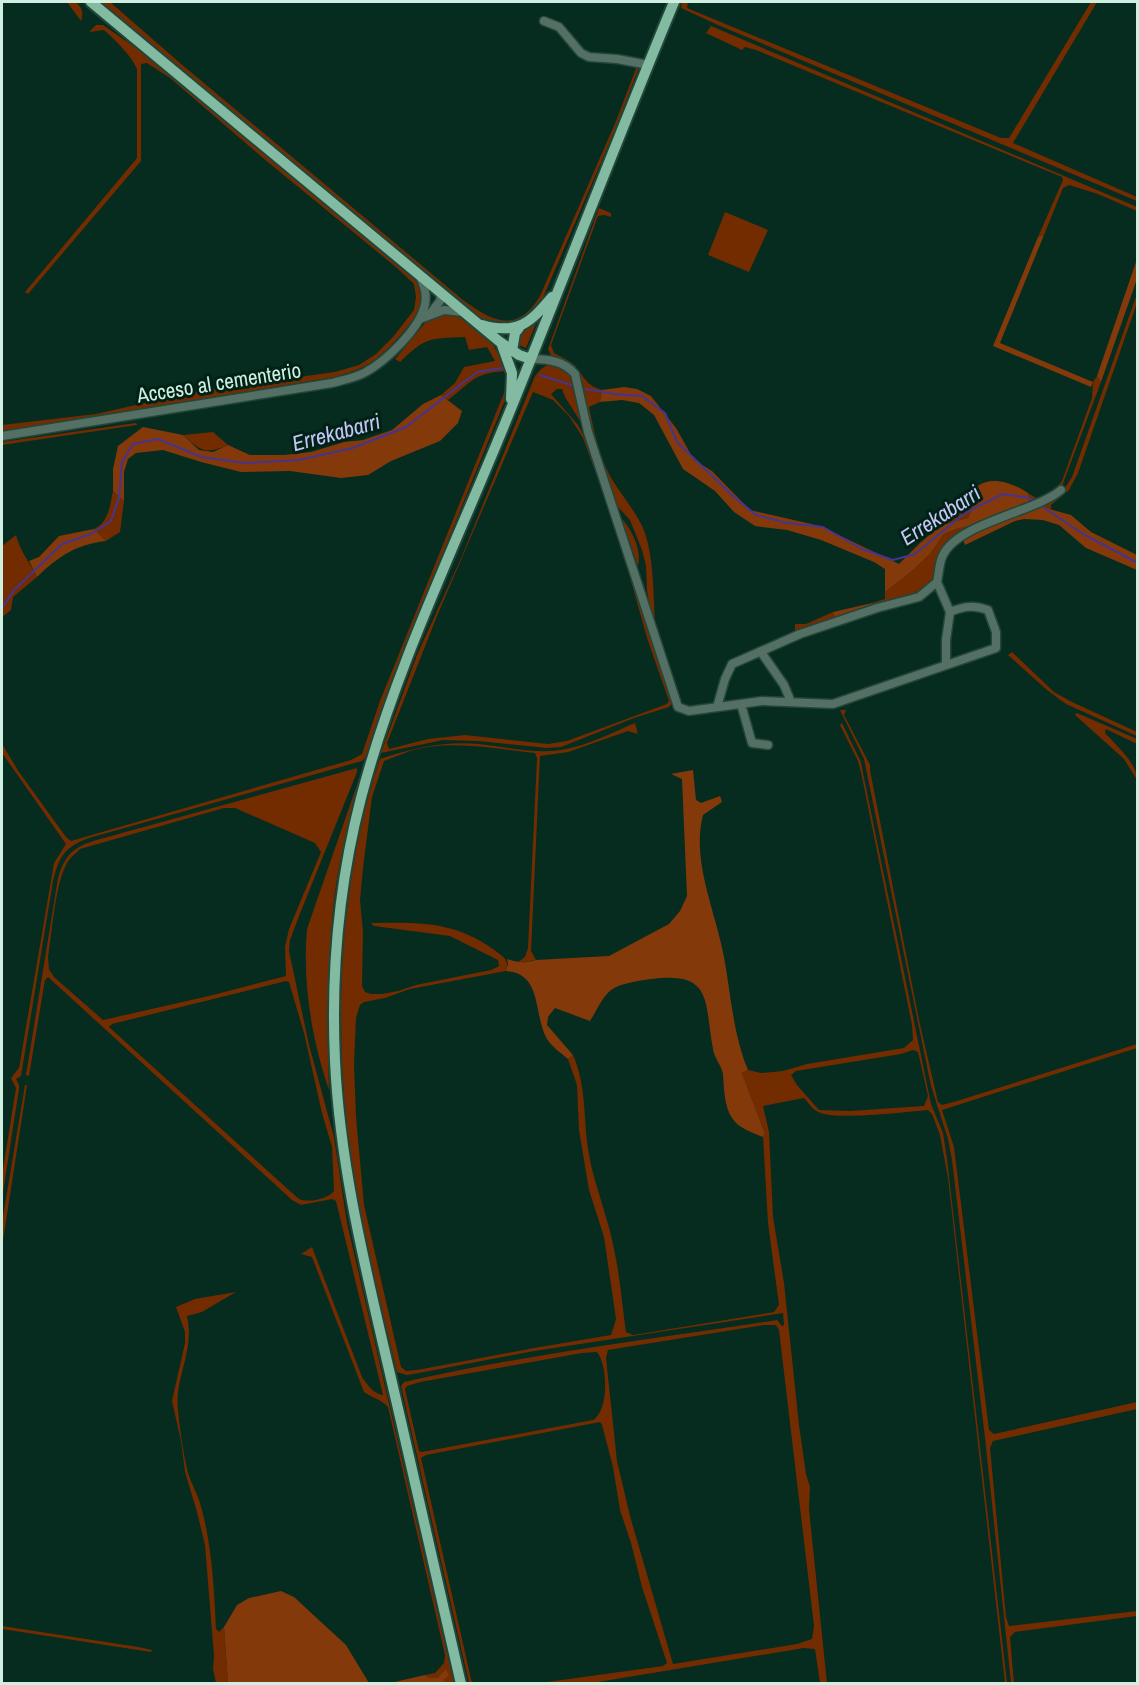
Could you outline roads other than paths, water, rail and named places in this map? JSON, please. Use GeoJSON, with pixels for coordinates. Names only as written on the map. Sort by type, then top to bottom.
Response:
{"type":"FeatureCollection","features":[{"type":"Feature","properties":{"kind":"main road"},"geometry":{"type":"LineString","coordinates":[[91,2],[500,342],[512,351],[531,359]]}},
{"type":"Feature","properties":{"kind":"main road"},"geometry":{"type":"LineString","coordinates":[[461,1683],[343,1155],[337,1088],[334,1003],[337,951],[349,856],[360,801],[394,692],[510,412],[674,2]]}},
{"type":"Feature","properties":{"kind":"main road"},"geometry":{"type":"LineString","coordinates":[[512,351],[515,333],[540,311],[560,287]]}},
{"type":"Feature","properties":{"kind":"main road"},"geometry":{"type":"LineString","coordinates":[[479,324],[505,330],[519,328]]}},
{"type":"Feature","properties":{"kind":"main road"},"geometry":{"type":"LineString","coordinates":[[500,342],[512,373],[510,412]]}},
{"type":"Feature","properties":{"kind":"street"},"geometry":{"type":"LineString","coordinates":[[544,21],[559,27],[581,53],[589,57],[649,65]]}},
{"type":"Feature","properties":{"kind":"street"},"geometry":{"type":"LineString","coordinates":[[420,276],[426,291],[427,312],[456,310],[466,313]]}},
{"type":"Feature","properties":{"kind":"street","name":"Acceso al cementerio"},"geometry":{"type":"LineString","coordinates":[[2,436],[332,383],[362,374],[383,362],[420,319],[440,301],[441,294]]}},
{"type":"Feature","properties":{"kind":"street"},"geometry":{"type":"LineString","coordinates":[[531,359],[551,360],[570,369],[575,375],[588,432],[678,707],[689,711],[762,701],[833,704],[996,648],[996,632],[988,610],[977,606],[964,606],[950,612]]}},
{"type":"Feature","properties":{"kind":"street"},"geometry":{"type":"LineString","coordinates":[[946,664],[946,640],[950,612],[937,582],[942,556],[951,543],[992,521],[1047,500],[1061,490]]}},
{"type":"Feature","properties":{"kind":"street"},"geometry":{"type":"LineString","coordinates":[[717,707],[732,664],[800,634],[877,608],[919,597],[937,582]]}},
{"type":"Feature","properties":{"kind":"street"},"geometry":{"type":"LineString","coordinates":[[760,652],[784,685],[790,702]]}},
{"type":"Feature","properties":{"kind":"street"},"geometry":{"type":"LineString","coordinates":[[741,704],[752,743],[768,745]]}},
{"type":"Feature","properties":{"kind":"waterway","name":"Errekabarri"},"geometry":{"type":"LineString","coordinates":[[2,608],[14,590],[62,544],[91,534],[111,521],[119,498],[122,462],[133,444],[158,439],[201,457],[245,463],[299,460],[353,448],[406,427],[477,372],[502,368]]}},
{"type":"Feature","properties":{"kind":"waterway","name":"Errekabarri"},"geometry":{"type":"LineString","coordinates":[[540,375],[574,386]]}},
{"type":"Feature","properties":{"kind":"waterway","name":"Errekabarri"},"geometry":{"type":"LineString","coordinates":[[586,389],[642,396],[665,413],[677,442],[756,515],[787,523],[823,527],[862,549],[893,560],[915,554],[965,513],[1003,494],[1029,498],[1035,502]]}},
{"type":"Feature","properties":{"kind":"waterway","name":"Errekabarri"},"geometry":{"type":"LineString","coordinates":[[1040,505],[1083,534],[1138,563]]}}]}
